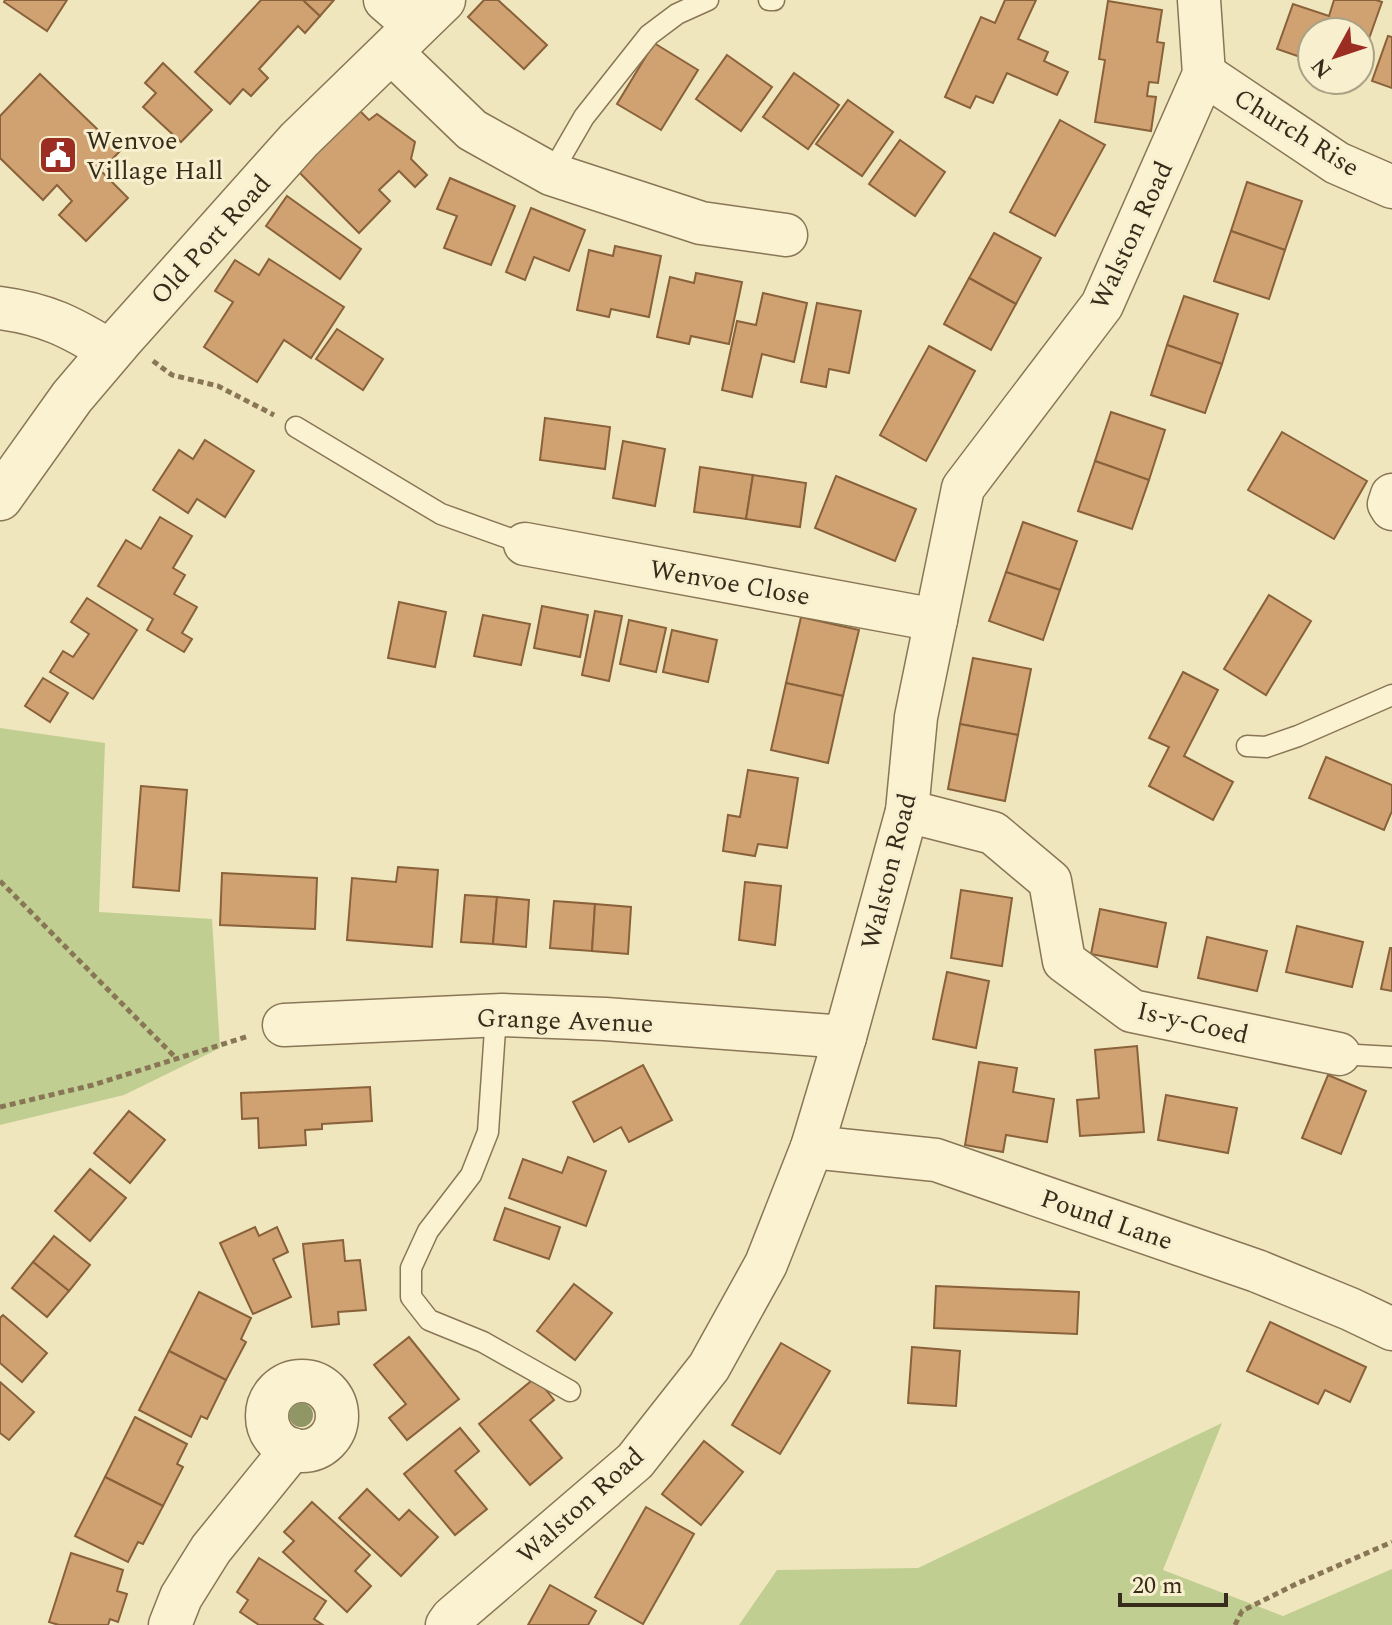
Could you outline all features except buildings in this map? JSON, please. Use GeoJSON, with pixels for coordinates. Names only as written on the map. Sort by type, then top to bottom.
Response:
{"type":"FeatureCollection","features":[{"type":"Feature","properties":{"kind":"street","name":"Walston Road"},"geometry":{"type":"LineString","coordinates":[[447,1625],[635,1461],[709,1367],[766,1264],[812,1147],[907,811],[916,717],[963,488],[1102,305],[1204,74],[1199,0]]}},
{"type":"Feature","properties":{"kind":"street"},"geometry":{"type":"LineString","coordinates":[[408,20],[472,130],[551,174],[701,223],[786,235]]}},
{"type":"Feature","properties":{"kind":"street","name":"Old Port Road"},"geometry":{"type":"LineString","coordinates":[[0,498],[56,418],[117,344],[408,20]]}},
{"type":"Feature","properties":{"kind":"street","name":"Church Rise"},"geometry":{"type":"LineString","coordinates":[[1204,74],[1337,163],[1392,187]]}},
{"type":"Feature","properties":{"kind":"street"},"geometry":{"type":"LineString","coordinates":[[0,308],[45,317],[117,344]]}},
{"type":"Feature","properties":{"kind":"street"},"geometry":{"type":"LineString","coordinates":[[1392,495],[1389,504],[1392,509]]}},
{"type":"Feature","properties":{"kind":"street","name":"Wenvoe Close"},"geometry":{"type":"LineString","coordinates":[[525,544],[936,620]]}},
{"type":"Feature","properties":{"kind":"street","name":"Is-y-Coed"},"geometry":{"type":"LineString","coordinates":[[907,811],[993,833],[1050,881],[1064,961],[1132,1011],[1339,1054]]}},
{"type":"Feature","properties":{"kind":"street","name":"Grange Avenue"},"geometry":{"type":"LineString","coordinates":[[284,1025],[496,1015],[605,1019],[845,1037]]}},
{"type":"Feature","properties":{"kind":"street","name":"Pound Lane"},"geometry":{"type":"LineString","coordinates":[[812,1147],[936,1160],[1257,1271],[1392,1329]]}},
{"type":"Feature","properties":{"kind":"street"},"geometry":{"type":"LineString","coordinates":[[170,1625],[181,1597],[211,1549],[292,1449]]}},
{"type":"Feature","properties":{"kind":"lane"},"geometry":{"type":"LineString","coordinates":[[551,174],[584,117],[649,35],[677,14],[708,0]]}},
{"type":"Feature","properties":{"kind":"lane"},"geometry":{"type":"LineString","coordinates":[[296,427],[441,514],[525,544]]}},
{"type":"Feature","properties":{"kind":"lane"},"geometry":{"type":"LineString","coordinates":[[1247,746],[1266,747],[1298,736],[1392,695]]}},
{"type":"Feature","properties":{"kind":"lane"},"geometry":{"type":"LineString","coordinates":[[496,1015],[488,1132],[471,1175],[428,1231],[416,1256],[411,1268],[411,1297],[429,1320],[483,1342],[570,1391]]}},
{"type":"Feature","properties":{"kind":"lane"},"geometry":{"type":"LineString","coordinates":[[1339,1054],[1392,1057]]}},
{"type":"Feature","properties":{"kind":"path"},"geometry":{"type":"LineString","coordinates":[[117,344],[172,375],[218,386],[296,427]]}},
{"type":"Feature","properties":{"kind":"path"},"geometry":{"type":"LineString","coordinates":[[0,881],[177,1059]]}},
{"type":"Feature","properties":{"kind":"path"},"geometry":{"type":"LineString","coordinates":[[0,1107],[93,1085],[284,1025]]}},
{"type":"Feature","properties":{"kind":"path"},"geometry":{"type":"LineString","coordinates":[[1235,1625],[1242,1611],[1392,1542]]}},
{"type":"Feature","properties":{"kind":"green space"},"geometry":{"type":"Polygon","coordinates":[[[0,728],[105,743],[99,912],[212,919],[220,1048],[124,1095],[0,1125],[0,728]]]}},
{"type":"Feature","properties":{"kind":"green space"},"geometry":{"type":"Polygon","coordinates":[[[1222,1423],[1163,1570],[1283,1616],[1392,1569],[1392,1625],[739,1625],[777,1570],[918,1568],[1222,1423]]]}},
{"type":"Feature","properties":{"kind":"place","name":"Wenvoe Village Hall"},"geometry":{"type":"Point","coordinates":[58,155]}}]}
